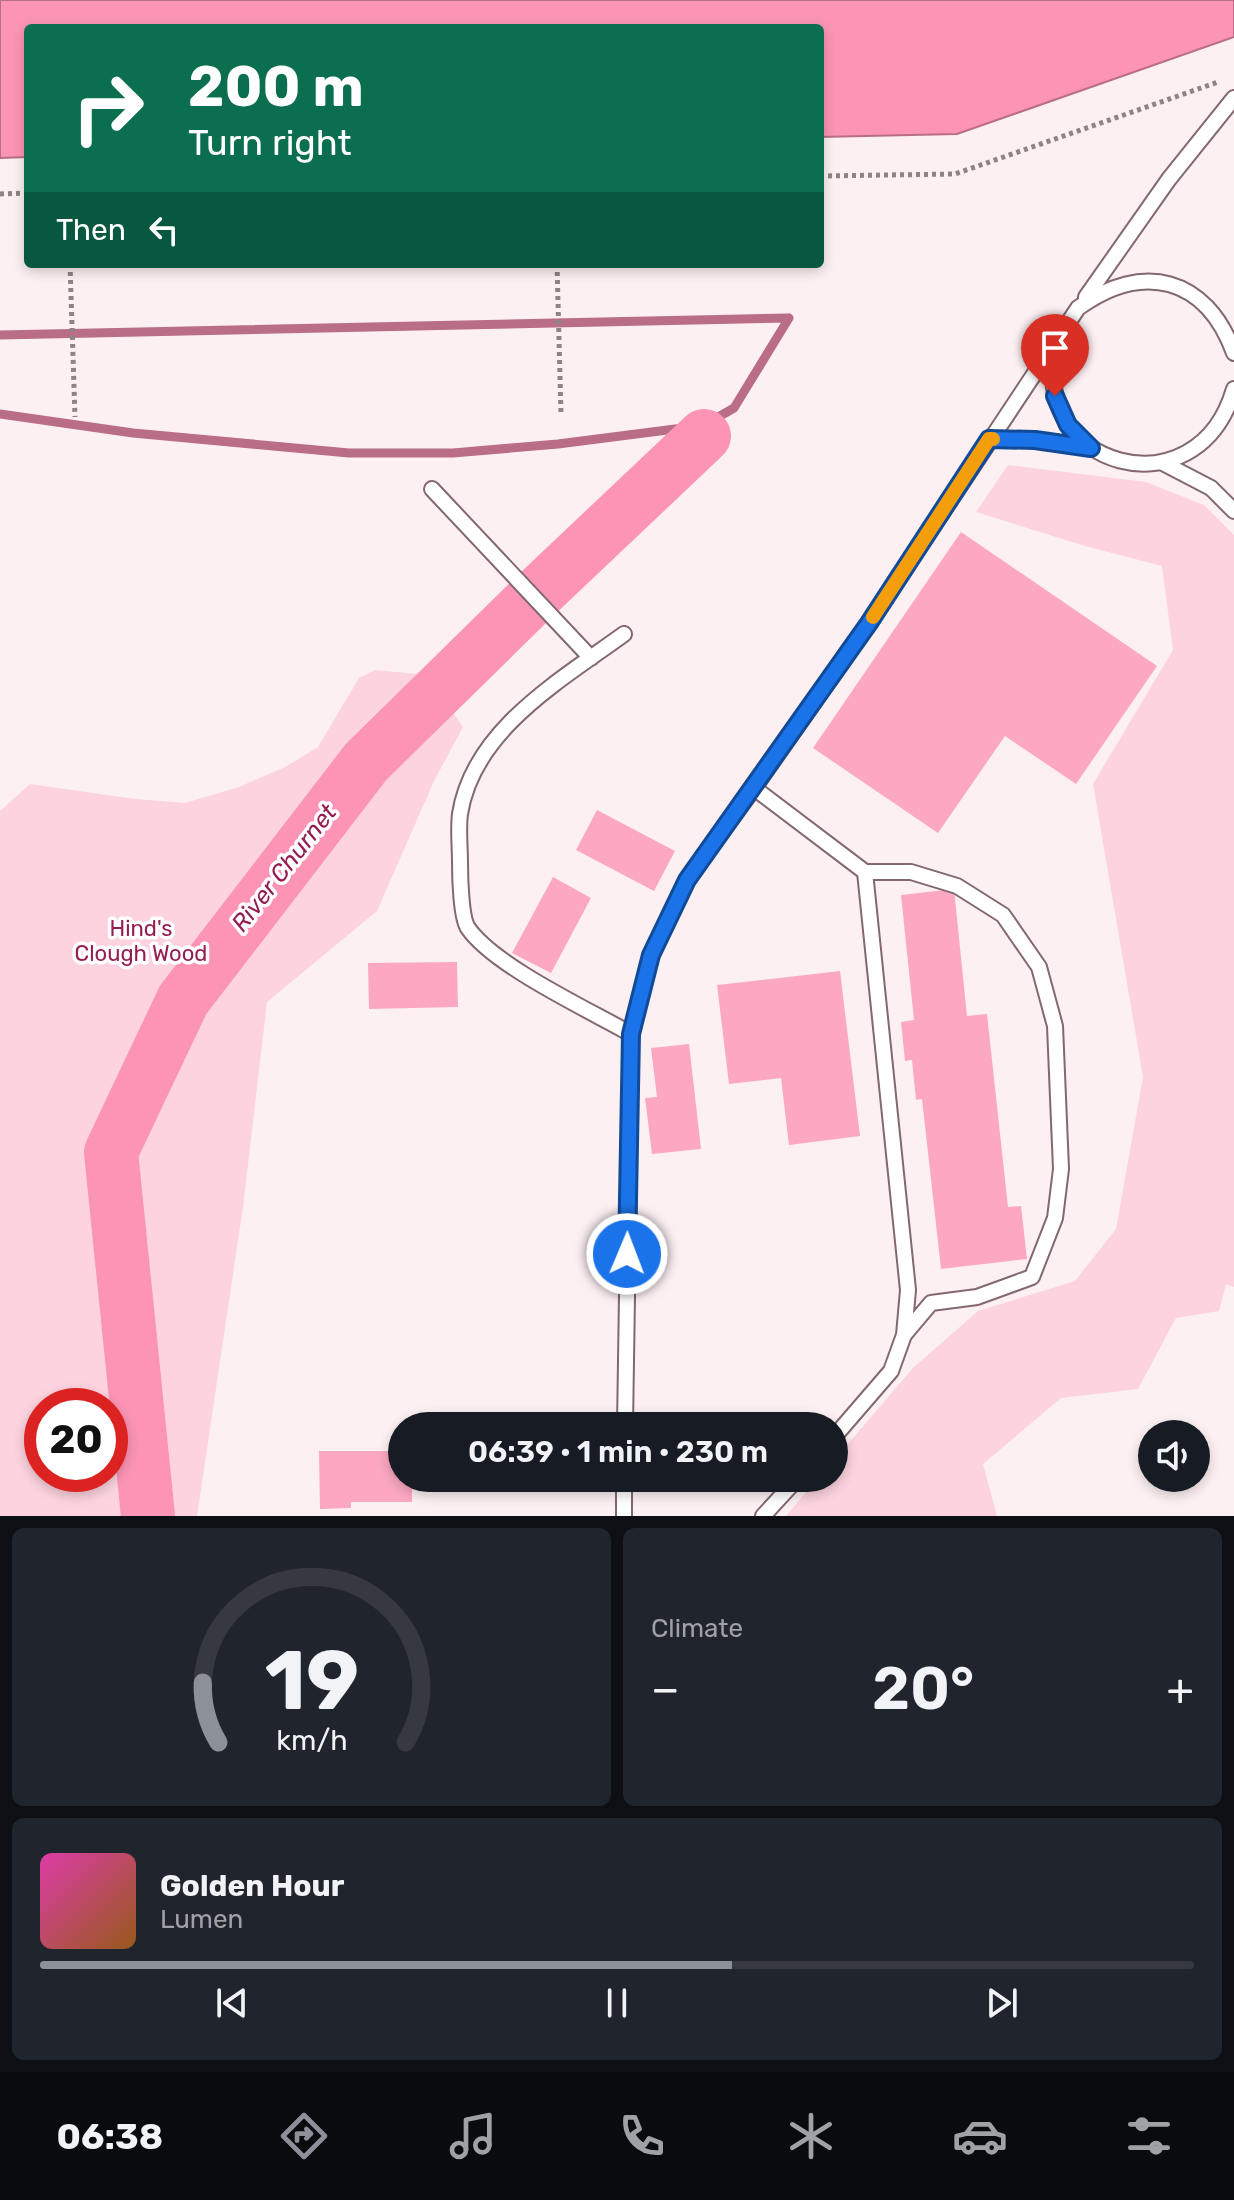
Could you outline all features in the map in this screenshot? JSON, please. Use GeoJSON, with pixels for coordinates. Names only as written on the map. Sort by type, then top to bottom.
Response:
{"type":"FeatureCollection","features":[{"type":"Feature","properties":{"kind":"lane"},"geometry":{"type":"LineString","coordinates":[[625,1412],[631,1034],[651,955],[687,880],[869,623],[1078,308],[1169,179],[1234,98]]}},
{"type":"Feature","properties":{"kind":"lane"},"geometry":{"type":"LineString","coordinates":[[1078,308],[1101,291],[1115,286],[1128,282],[1157,281],[1184,290],[1208,306],[1225,329],[1234,353]]}},
{"type":"Feature","properties":{"kind":"lane"},"geometry":{"type":"LineString","coordinates":[[1060,334],[1052,365],[1055,396],[1068,425],[1091,448],[1113,459],[1138,464],[1163,463],[1190,453],[1212,435],[1228,411],[1234,389]]}},
{"type":"Feature","properties":{"kind":"lane"},"geometry":{"type":"LineString","coordinates":[[989,439],[1035,440],[1091,448]]}},
{"type":"Feature","properties":{"kind":"lane"},"geometry":{"type":"LineString","coordinates":[[1163,463],[1211,488],[1234,511]]}},
{"type":"Feature","properties":{"kind":"lane"},"geometry":{"type":"LineString","coordinates":[[432,489],[591,658]]}},
{"type":"Feature","properties":{"kind":"lane"},"geometry":{"type":"LineString","coordinates":[[624,634],[516,716],[489,746],[473,777],[460,814],[460,877],[466,927],[497,957],[631,1034]]}},
{"type":"Feature","properties":{"kind":"lane"},"geometry":{"type":"LineString","coordinates":[[754,788],[865,872],[911,872],[957,886],[1003,915],[1039,967],[1055,1026],[1061,1169],[1055,1218],[1032,1277],[977,1297],[931,1303],[904,1335]]}},
{"type":"Feature","properties":{"kind":"lane"},"geometry":{"type":"LineString","coordinates":[[848,1421],[891,1371],[904,1335],[908,1290],[865,872]]}},
{"type":"Feature","properties":{"kind":"lane"},"geometry":{"type":"LineString","coordinates":[[624,1492],[624,1516]]}},
{"type":"Feature","properties":{"kind":"lane"},"geometry":{"type":"LineString","coordinates":[[763,1516],[785,1492]]}},
{"type":"Feature","properties":{"kind":"path"},"geometry":{"type":"LineString","coordinates":[[824,176],[955,174],[1219,82]]}},
{"type":"Feature","properties":{"kind":"path"},"geometry":{"type":"LineString","coordinates":[[0,194],[24,193]]}},
{"type":"Feature","properties":{"kind":"path"},"geometry":{"type":"LineString","coordinates":[[70,268],[75,417]]}},
{"type":"Feature","properties":{"kind":"path"},"geometry":{"type":"LineString","coordinates":[[557,268],[561,414]]}},
{"type":"Feature","properties":{"kind":"green space"},"geometry":{"type":"Polygon","coordinates":[[[1008,465],[1146,482],[1204,505],[1234,535],[1234,1287],[1226,1284],[1219,1311],[1176,1318],[1138,1389],[1061,1398],[983,1464],[997,1516],[786,1516],[806,1492],[848,1492],[848,1444],[913,1368],[978,1311],[1075,1281],[1116,1229],[1143,1077],[1093,784],[1173,650],[1162,566],[976,512],[1008,465]]]}},
{"type":"Feature","properties":{"kind":"green space","name":"Hind's Clough Wood"},"geometry":{"type":"Polygon","coordinates":[[[375,670],[427,675],[463,727],[434,781],[377,911],[267,1002],[243,1207],[197,1516],[0,1516],[0,811],[30,784],[185,803],[239,787],[285,767],[318,747],[359,678],[375,670]]]}},
{"type":"Feature","properties":{"kind":"shaded area"},"geometry":{"type":"Polygon","coordinates":[[[0,0],[1234,0],[1234,37],[957,134],[824,137],[824,24],[24,24],[24,157],[0,158],[0,0]]]}},
{"type":"Feature","properties":{"kind":"building"},"geometry":{"type":"Polygon","coordinates":[[[961,532],[1157,666],[1076,784],[1005,736],[938,833],[813,748],[961,532]]]}},
{"type":"Feature","properties":{"kind":"building"},"geometry":{"type":"Polygon","coordinates":[[[597,810],[675,851],[654,891],[576,850],[597,810]]]}},
{"type":"Feature","properties":{"kind":"building"},"geometry":{"type":"Polygon","coordinates":[[[553,877],[591,898],[551,973],[512,953],[553,877]]]}},
{"type":"Feature","properties":{"kind":"building"},"geometry":{"type":"Polygon","coordinates":[[[954,889],[967,1016],[987,1014],[1008,1207],[1021,1206],[1027,1259],[941,1269],[922,1099],[916,1100],[912,1060],[905,1061],[901,1022],[914,1020],[901,895],[954,889]]]}},
{"type":"Feature","properties":{"kind":"building"},"geometry":{"type":"Polygon","coordinates":[[[457,962],[458,1007],[369,1009],[368,963],[457,962]]]}},
{"type":"Feature","properties":{"kind":"building"},"geometry":{"type":"Polygon","coordinates":[[[840,971],[860,1136],[789,1145],[781,1078],[729,1084],[717,985],[840,971]]]}},
{"type":"Feature","properties":{"kind":"building"},"geometry":{"type":"Polygon","coordinates":[[[689,1044],[701,1149],[652,1154],[645,1098],[657,1097],[651,1048],[689,1044]]]}},
{"type":"Feature","properties":{"kind":"building"},"geometry":{"type":"Polygon","coordinates":[[[319,1451],[388,1451],[388,1492],[412,1492],[412,1502],[351,1502],[351,1508],[320,1509],[319,1451]]]}},
{"type":"Feature","properties":{"kind":"waterway"},"geometry":{"type":"LineString","coordinates":[[0,335],[789,318]]}},
{"type":"Feature","properties":{"kind":"waterway"},"geometry":{"type":"LineString","coordinates":[[713,420],[734,408],[789,318]]}},
{"type":"Feature","properties":{"kind":"waterway"},"geometry":{"type":"LineString","coordinates":[[0,414],[133,433],[349,453],[453,453],[683,428]]}},
{"type":"Feature","properties":{"kind":"waterway","name":"River Churnet"},"geometry":{"type":"LineString","coordinates":[[148,1516],[111,1152],[183,1000],[366,762],[704,436]]}},
{"type":"Feature","properties":{"kind":"slow traffic"},"geometry":{"type":"LineString","coordinates":[[873,617],[989,439],[993,439]]}},
{"type":"Feature","properties":{"kind":"route"},"geometry":{"type":"LineString","coordinates":[[627,1254],[631,1034],[651,955],[687,880],[869,623],[989,439],[1035,440],[1091,448],[1068,425],[1055,396]]}}]}
